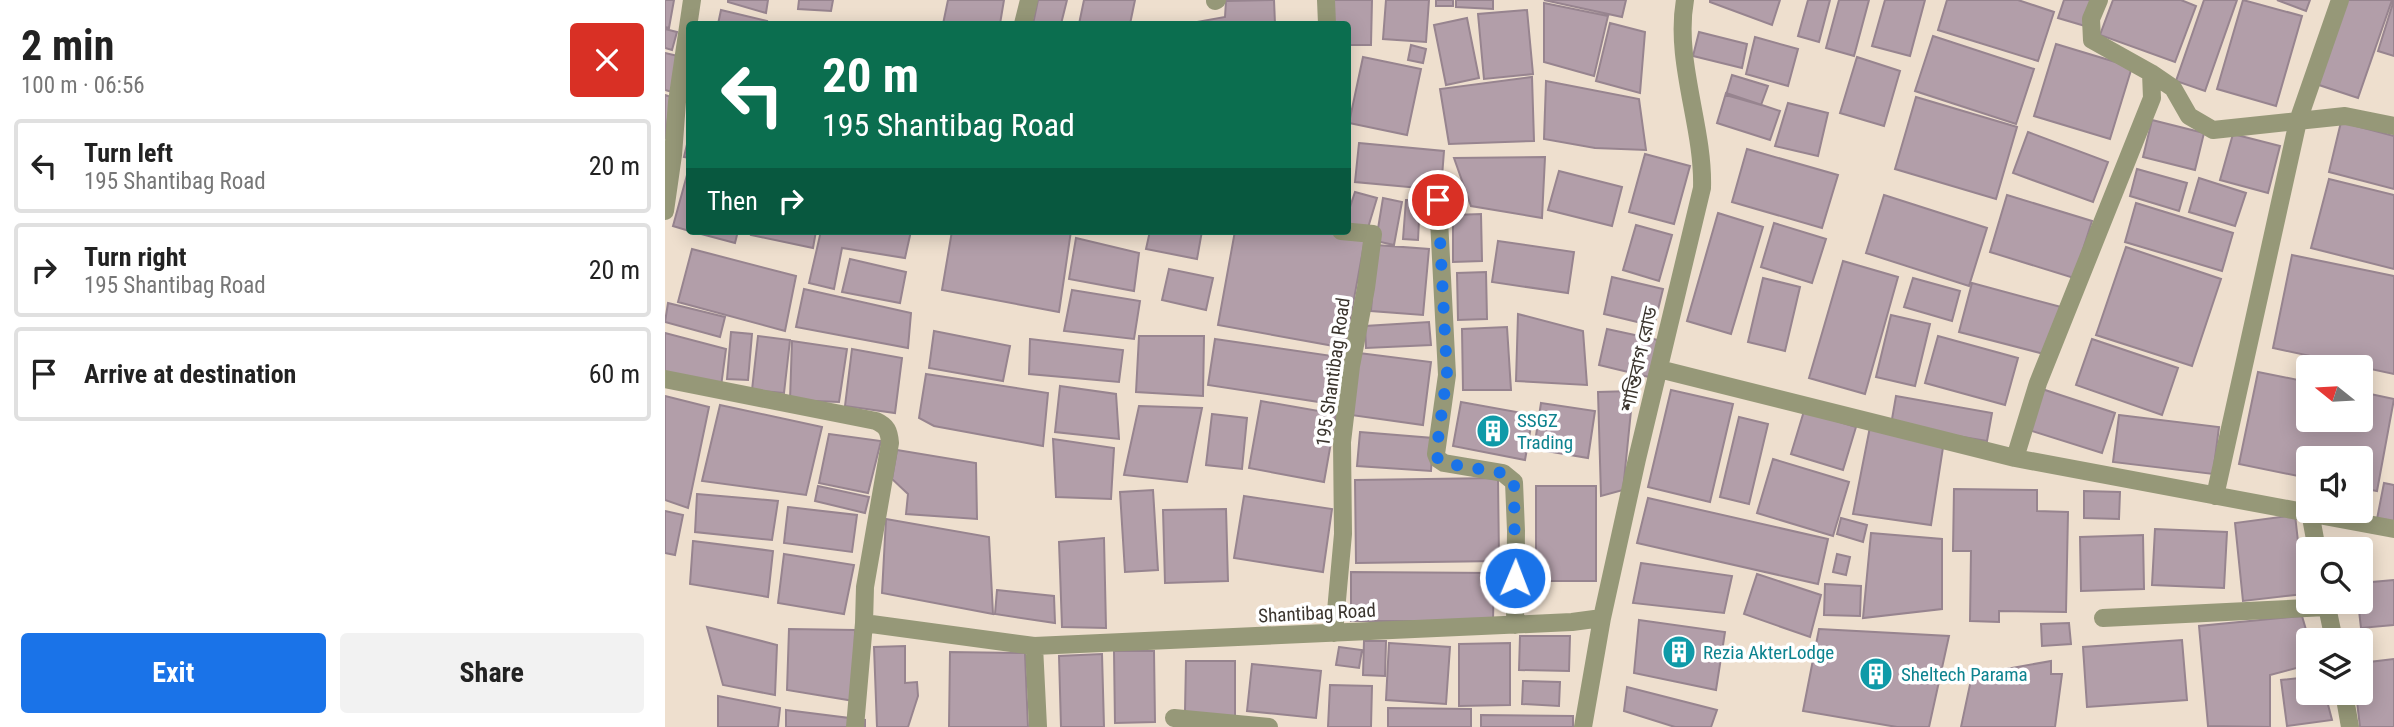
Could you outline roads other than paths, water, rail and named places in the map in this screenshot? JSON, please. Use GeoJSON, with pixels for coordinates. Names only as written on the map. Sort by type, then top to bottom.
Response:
{"type":"FeatureCollection","features":[{"type":"Feature","properties":{"kind":"street"},"geometry":{"type":"LineString","coordinates":[[689,21],[692,0]]}},
{"type":"Feature","properties":{"kind":"street"},"geometry":{"type":"LineString","coordinates":[[1024,21],[1029,0]]}},
{"type":"Feature","properties":{"kind":"street"},"geometry":{"type":"LineString","coordinates":[[1326,0],[1327,21]]}},
{"type":"Feature","properties":{"kind":"street","name":"শান্তিবাগ রোড"},"geometry":{"type":"LineString","coordinates":[[1583,727],[1602,618],[1702,188],[1703,163],[1685,49],[1685,0]]}},
{"type":"Feature","properties":{"kind":"street"},"geometry":{"type":"LineString","coordinates":[[2099,0],[2091,19],[2092,40],[2173,88],[2189,116],[2213,130],[2345,116],[2394,126]]}},
{"type":"Feature","properties":{"kind":"street"},"geometry":{"type":"LineString","coordinates":[[2215,496],[2298,121],[2340,0]]}},
{"type":"Feature","properties":{"kind":"street"},"geometry":{"type":"LineString","coordinates":[[665,211],[686,41]]}},
{"type":"Feature","properties":{"kind":"street"},"geometry":{"type":"LineString","coordinates":[[2015,458],[2038,383],[2152,98],[2151,73]]}},
{"type":"Feature","properties":{"kind":"street"},"geometry":{"type":"LineString","coordinates":[[1438,200],[1447,374],[1436,454],[1444,463],[1503,473],[1514,482],[1515,625]]}},
{"type":"Feature","properties":{"kind":"street","name":"195 Shantibag Road"},"geometry":{"type":"LineString","coordinates":[[1334,633],[1343,534],[1342,442],[1351,366],[1373,234],[1351,232]]}},
{"type":"Feature","properties":{"kind":"street"},"geometry":{"type":"LineString","coordinates":[[1659,369],[2015,458],[2296,510]]}},
{"type":"Feature","properties":{"kind":"street"},"geometry":{"type":"LineString","coordinates":[[665,379],[876,421],[884,425],[889,432],[890,443],[865,587],[855,727]]}},
{"type":"Feature","properties":{"kind":"street"},"geometry":{"type":"LineString","coordinates":[[2364,523],[2394,529]]}},
{"type":"Feature","properties":{"kind":"street"},"geometry":{"type":"LineString","coordinates":[[2103,618],[2296,606]]}},
{"type":"Feature","properties":{"kind":"street","name":"Shantibag Road"},"geometry":{"type":"LineString","coordinates":[[864,623],[1034,646],[1515,625],[1602,618]]}},
{"type":"Feature","properties":{"kind":"street"},"geometry":{"type":"LineString","coordinates":[[1034,646],[1038,727]]}},
{"type":"Feature","properties":{"kind":"street"},"geometry":{"type":"LineString","coordinates":[[2346,705],[2350,727]]}},
{"type":"Feature","properties":{"kind":"street"},"geometry":{"type":"LineString","coordinates":[[1174,718],[1269,727]]}},
{"type":"Feature","properties":{"kind":"place","name":"SSGZ Trading"},"geometry":{"type":"Point","coordinates":[1493,431]}},
{"type":"Feature","properties":{"kind":"place","name":"Rezia AkterLodge"},"geometry":{"type":"Point","coordinates":[1679,652]}},
{"type":"Feature","properties":{"kind":"place","name":"Sheltech Parama"},"geometry":{"type":"Point","coordinates":[1876,674]}}]}
